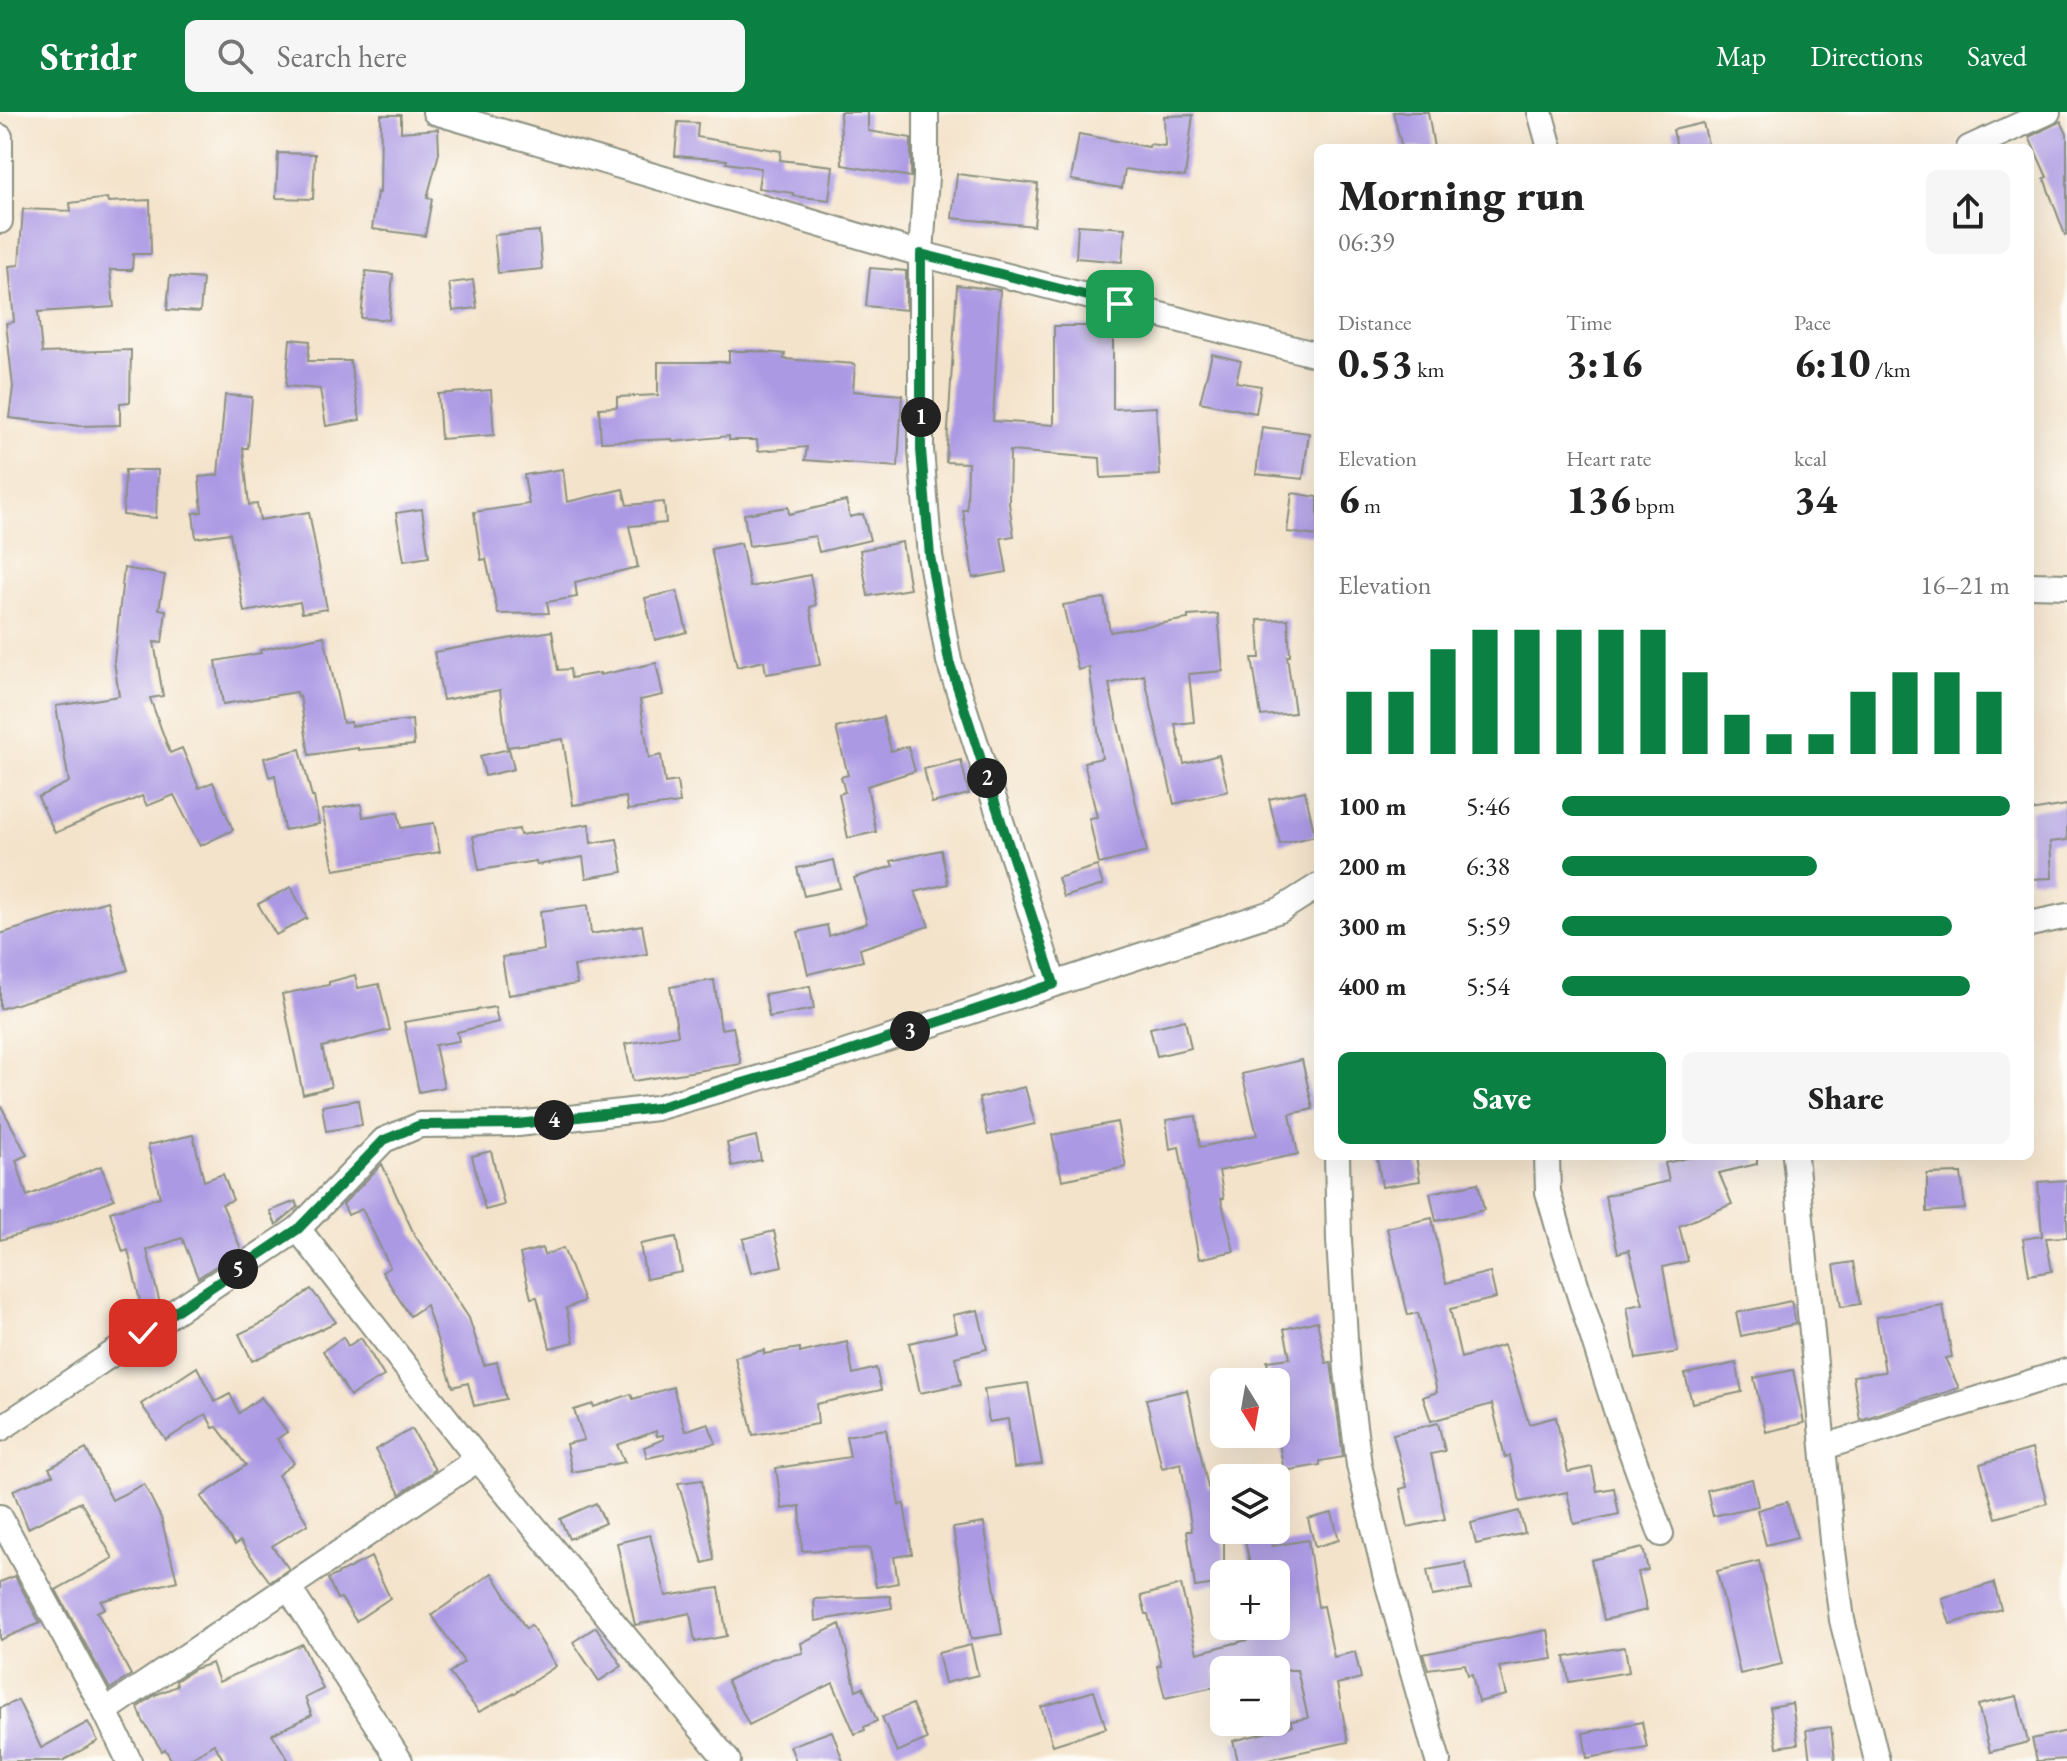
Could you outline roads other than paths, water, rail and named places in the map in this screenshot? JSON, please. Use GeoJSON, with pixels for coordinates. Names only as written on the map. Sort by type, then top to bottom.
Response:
{"type":"FeatureCollection","features":[{"type":"Feature","properties":{"kind":"street"},"geometry":{"type":"LineString","coordinates":[[435,112],[921,254],[1314,354]]}},
{"type":"Feature","properties":{"kind":"street"},"geometry":{"type":"LineString","coordinates":[[926,112],[921,254],[921,450],[930,556],[949,661],[1054,984]]}},
{"type":"Feature","properties":{"kind":"street"},"geometry":{"type":"LineString","coordinates":[[1540,112],[1549,144]]}},
{"type":"Feature","properties":{"kind":"street"},"geometry":{"type":"LineString","coordinates":[[1978,144],[2048,112]]}},
{"type":"Feature","properties":{"kind":"street"},"geometry":{"type":"LineString","coordinates":[[0,137],[0,221]]}},
{"type":"Feature","properties":{"kind":"street"},"geometry":{"type":"LineString","coordinates":[[2034,585],[2067,586]]}},
{"type":"Feature","properties":{"kind":"street"},"geometry":{"type":"LineString","coordinates":[[0,1429],[298,1229],[384,1140],[420,1125],[518,1124],[656,1108],[829,1058],[1280,910],[1314,889]]}},
{"type":"Feature","properties":{"kind":"street"},"geometry":{"type":"LineString","coordinates":[[2034,923],[2067,916]]}},
{"type":"Feature","properties":{"kind":"street"},"geometry":{"type":"LineString","coordinates":[[1337,1160],[1347,1371],[1359,1465],[1386,1578],[1438,1761]]}},
{"type":"Feature","properties":{"kind":"street"},"geometry":{"type":"LineString","coordinates":[[1547,1160],[1548,1192],[1561,1237],[1616,1410],[1661,1534]]}},
{"type":"Feature","properties":{"kind":"street"},"geometry":{"type":"LineString","coordinates":[[1795,1160],[1842,1620],[1877,1761]]}},
{"type":"Feature","properties":{"kind":"street"},"geometry":{"type":"LineString","coordinates":[[298,1229],[478,1459],[728,1761]]}},
{"type":"Feature","properties":{"kind":"street"},"geometry":{"type":"LineString","coordinates":[[1824,1447],[2067,1371]]}},
{"type":"Feature","properties":{"kind":"street"},"geometry":{"type":"LineString","coordinates":[[105,1711],[478,1459]]}},
{"type":"Feature","properties":{"kind":"street"},"geometry":{"type":"LineString","coordinates":[[0,1517],[129,1761]]}},
{"type":"Feature","properties":{"kind":"street"},"geometry":{"type":"LineString","coordinates":[[288,1587],[400,1761]]}}]}
